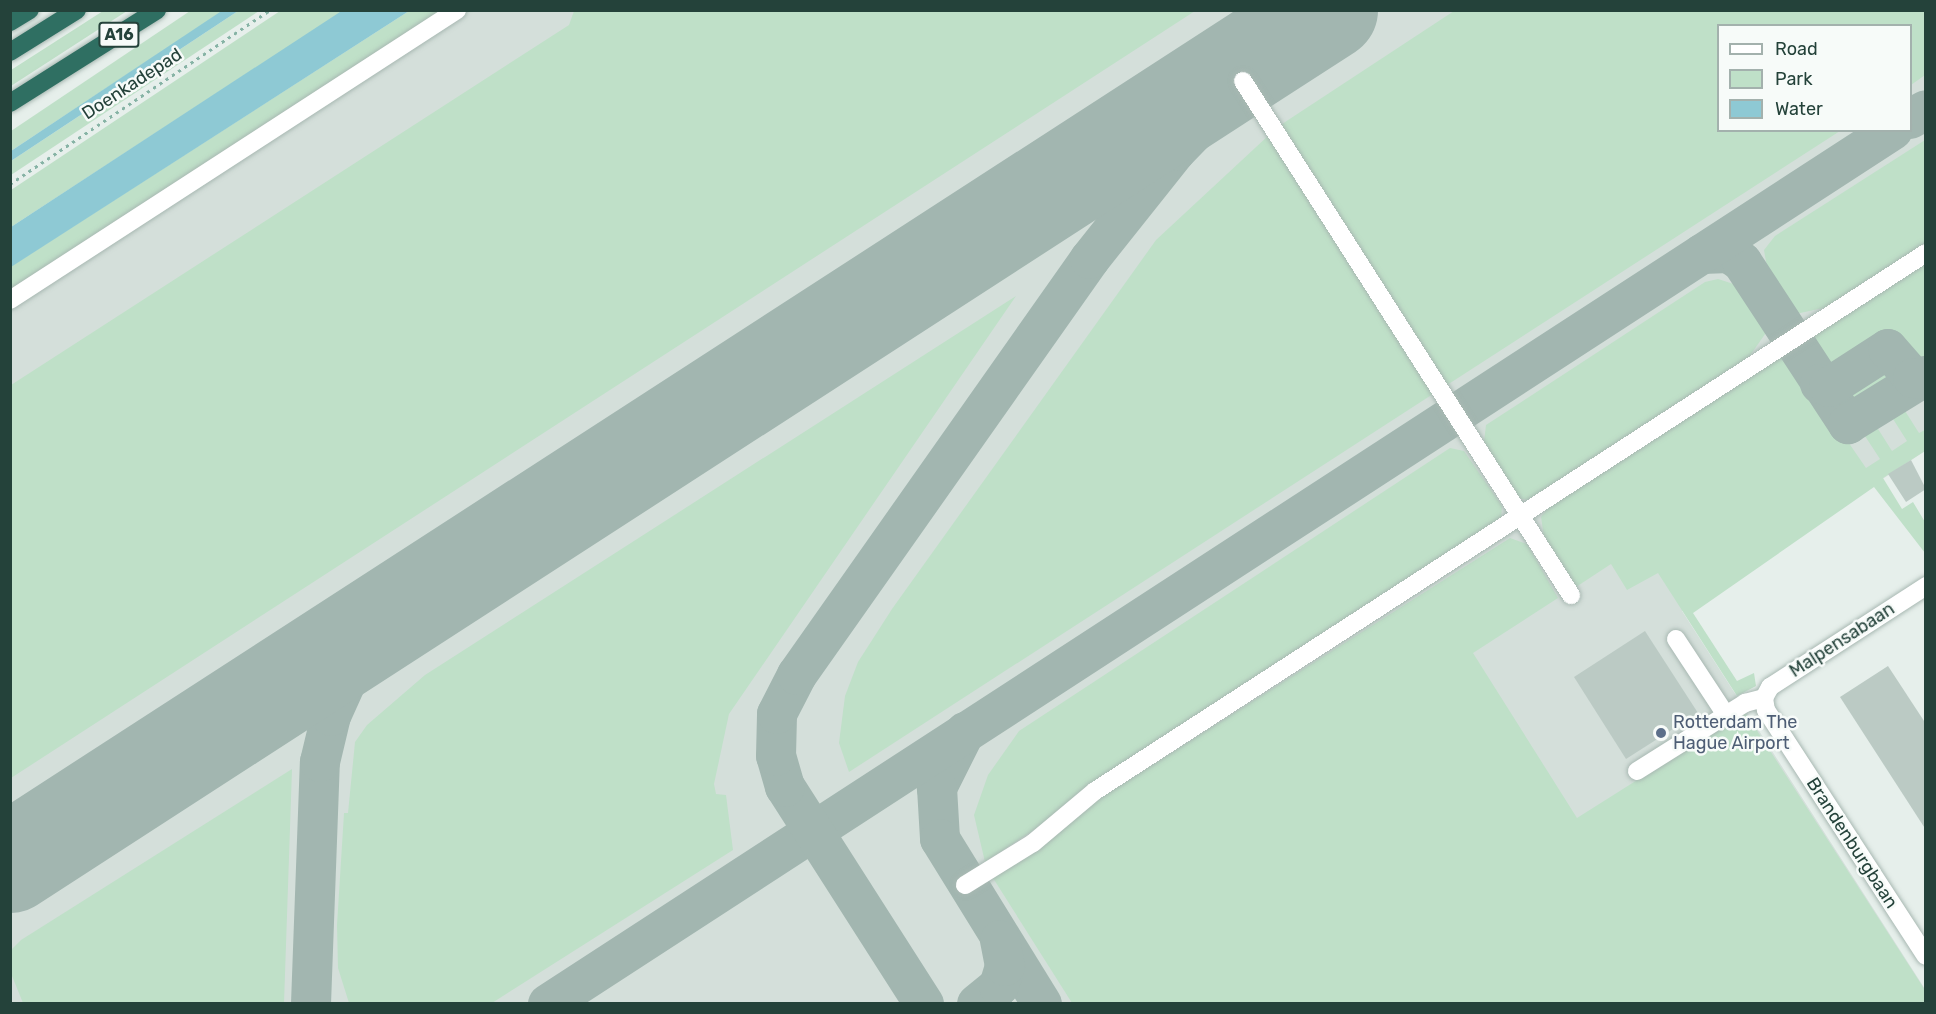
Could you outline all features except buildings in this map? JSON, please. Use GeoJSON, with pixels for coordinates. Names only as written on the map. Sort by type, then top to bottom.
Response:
{"type":"FeatureCollection","features":[{"type":"Feature","properties":{"kind":"highway"},"geometry":{"type":"LineString","coordinates":[[10,22],[30,10]]}},
{"type":"Feature","properties":{"kind":"highway","name":"A16"},"geometry":{"type":"LineString","coordinates":[[10,52],[77,10]]}},
{"type":"Feature","properties":{"kind":"highway","name":"A16"},"geometry":{"type":"LineString","coordinates":[[10,103],[81,60],[156,10]]}},
{"type":"Feature","properties":{"kind":"highway","name":"A16"},"geometry":{"type":"LineString","coordinates":[[10,112],[81,60]]}},
{"type":"Feature","properties":{"kind":"street"},"geometry":{"type":"LineString","coordinates":[[10,300],[457,10]]}},
{"type":"Feature","properties":{"kind":"street"},"geometry":{"type":"LineString","coordinates":[[1244,81],[1519,519],[1571,595]]}},
{"type":"Feature","properties":{"kind":"street"},"geometry":{"type":"LineString","coordinates":[[965,885],[1033,843],[1095,791],[1926,254]]}},
{"type":"Feature","properties":{"kind":"street","name":"Malpensabaan"},"geometry":{"type":"LineString","coordinates":[[1764,698],[1770,687],[1926,586]]}},
{"type":"Feature","properties":{"kind":"street"},"geometry":{"type":"LineString","coordinates":[[1676,639],[1726,715]]}},
{"type":"Feature","properties":{"kind":"street"},"geometry":{"type":"LineString","coordinates":[[1637,771],[1726,715],[1764,698]]}},
{"type":"Feature","properties":{"kind":"street","name":"Brandenburgbaan"},"geometry":{"type":"LineString","coordinates":[[1764,698],[1766,710],[1926,956]]}},
{"type":"Feature","properties":{"kind":"path","name":"Doenkadepad"},"geometry":{"type":"LineString","coordinates":[[10,184],[270,10]]}},
{"type":"Feature","properties":{"kind":"shaded area","name":"Rotterdam The Hague Airport"},"geometry":{"type":"Polygon","coordinates":[[[422,11],[1925,11],[1925,451],[1682,611],[1925,989],[1925,1003],[11,1004],[11,278],[422,11]]]}},
{"type":"Feature","properties":{"kind":"green space"},"geometry":{"type":"Polygon","coordinates":[[[103,11],[127,11],[11,86],[11,70],[103,11]]]}},
{"type":"Feature","properties":{"kind":"green space"},"geometry":{"type":"Polygon","coordinates":[[[190,11],[223,11],[11,151],[11,131],[190,11]]]}},
{"type":"Feature","properties":{"kind":"green space"},"geometry":{"type":"Polygon","coordinates":[[[238,11],[259,11],[11,175],[11,161],[238,11]]]}},
{"type":"Feature","properties":{"kind":"green space"},"geometry":{"type":"Polygon","coordinates":[[[280,11],[343,11],[11,227],[11,190],[280,11]]]}},
{"type":"Feature","properties":{"kind":"green space"},"geometry":{"type":"Polygon","coordinates":[[[409,11],[442,11],[11,290],[10,267],[409,11]]]}},
{"type":"Feature","properties":{"kind":"green space"},"geometry":{"type":"Polygon","coordinates":[[[574,11],[1195,11],[11,778],[11,385],[569,25],[574,11]]]}},
{"type":"Feature","properties":{"kind":"green space"},"geometry":{"type":"Polygon","coordinates":[[[1454,11],[1925,11],[1925,75],[1912,84],[1912,24],[1717,24],[1717,132],[1838,132],[1444,387],[1279,126],[1454,11]]]}},
{"type":"Feature","properties":{"kind":"green space"},"geometry":{"type":"Polygon","coordinates":[[[1269,135],[1433,394],[849,772],[839,743],[845,696],[858,662],[892,609],[1156,240],[1269,135]]]}},
{"type":"Feature","properties":{"kind":"green space"},"geometry":{"type":"Polygon","coordinates":[[[1925,140],[1925,247],[1837,305],[1791,315],[1769,279],[1764,250],[1775,236],[1925,140]]]}},
{"type":"Feature","properties":{"kind":"green space"},"geometry":{"type":"Polygon","coordinates":[[[1925,262],[1925,367],[1917,367],[1901,342],[1890,340],[1837,373],[1828,372],[1806,339],[1925,262]]]}},
{"type":"Feature","properties":{"kind":"green space"},"geometry":{"type":"Polygon","coordinates":[[[1718,279],[1743,287],[1770,327],[1742,367],[1532,501],[1518,498],[1484,442],[1486,425],[1705,282],[1718,279]]]}},
{"type":"Feature","properties":{"kind":"green space"},"geometry":{"type":"Polygon","coordinates":[[[1016,296],[729,714],[714,784],[716,794],[726,795],[733,850],[492,1003],[349,1003],[338,968],[337,925],[344,813],[348,813],[355,742],[367,725],[425,675],[1016,296]]]}},
{"type":"Feature","properties":{"kind":"green space"},"geometry":{"type":"Polygon","coordinates":[[[1787,353],[1866,468],[1880,459],[1861,430],[1873,421],[1892,451],[1907,441],[1888,411],[1900,403],[1919,433],[1925,430],[1925,451],[1883,478],[1902,509],[1913,502],[1925,522],[1925,553],[1874,487],[1693,613],[1737,681],[1754,673],[1756,686],[1737,696],[1658,573],[1627,590],[1611,564],[1576,587],[1544,537],[1541,517],[1551,504],[1787,353]]]}},
{"type":"Feature","properties":{"kind":"green space"},"geometry":{"type":"Polygon","coordinates":[[[1886,361],[1896,366],[1900,382],[1862,408],[1852,408],[1843,395],[1846,387],[1886,361]]]}},
{"type":"Feature","properties":{"kind":"green space"},"geometry":{"type":"Polygon","coordinates":[[[1450,448],[1464,451],[1502,506],[1501,522],[985,862],[974,815],[988,775],[1019,731],[1450,448]]]}},
{"type":"Feature","properties":{"kind":"green space"},"geometry":{"type":"Polygon","coordinates":[[[1510,538],[1527,544],[1558,598],[1473,653],[1577,818],[1745,712],[1925,990],[1925,1003],[1072,1003],[993,878],[1035,850],[1061,823],[1510,538]]]}},
{"type":"Feature","properties":{"kind":"green space"},"geometry":{"type":"Polygon","coordinates":[[[292,769],[284,1003],[23,1003],[10,971],[11,950],[21,940],[292,769]]]}},
{"type":"Feature","properties":{"kind":"water"},"geometry":{"type":"Polygon","coordinates":[[[223,10],[238,11],[11,161],[11,151],[223,10]]]}},
{"type":"Feature","properties":{"kind":"water"},"geometry":{"type":"Polygon","coordinates":[[[343,10],[409,11],[11,267],[11,227],[343,10]]]}},
{"type":"Feature","properties":{"kind":"taxiway"},"geometry":{"type":"LineString","coordinates":[[924,1004],[785,787],[776,756],[777,714],[797,675],[1090,259],[1176,151],[1272,52],[1321,15]]}},
{"type":"Feature","properties":{"kind":"taxiway"},"geometry":{"type":"LineString","coordinates":[[1912,118],[1926,110]]}},
{"type":"Feature","properties":{"kind":"taxiway"},"geometry":{"type":"LineString","coordinates":[[548,1004],[1890,132]]}},
{"type":"Feature","properties":{"kind":"taxiway"},"geometry":{"type":"LineString","coordinates":[[1702,254],[1729,253],[1742,262],[1848,424],[1926,376]]}},
{"type":"Feature","properties":{"kind":"taxiway"},"geometry":{"type":"LineString","coordinates":[[1820,384],[1829,387],[1888,349],[1913,378],[1921,379]]}},
{"type":"Feature","properties":{"kind":"taxiway"},"geometry":{"type":"LineString","coordinates":[[311,1004],[320,762],[331,716],[350,674],[383,632],[431,591]]}},
{"type":"Feature","properties":{"kind":"taxiway"},"geometry":{"type":"LineString","coordinates":[[965,732],[937,788],[940,839],[1042,1004]]}},
{"type":"Feature","properties":{"kind":"taxiway"},"geometry":{"type":"LineString","coordinates":[[977,1004],[999,986],[1005,966],[1000,940]]}},
{"type":"Feature","properties":{"kind":"runway"},"geometry":{"type":"LineString","coordinates":[[10,863],[1328,10]]}},
{"type":"Feature","properties":{"kind":"place","name":"Rotterdam The Hague Airport"},"geometry":{"type":"Point","coordinates":[1661,733]}}]}
